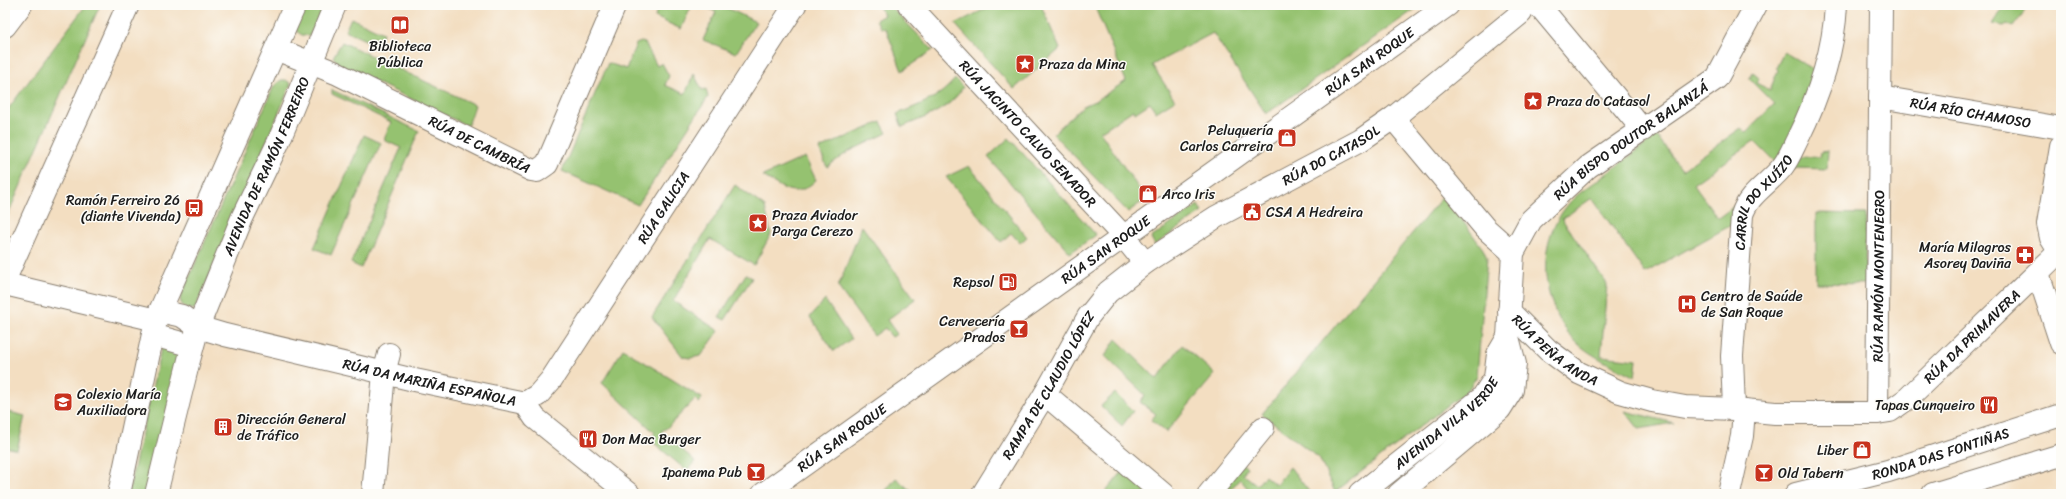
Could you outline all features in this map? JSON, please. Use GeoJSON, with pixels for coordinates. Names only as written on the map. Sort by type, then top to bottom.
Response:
{"type":"FeatureCollection","features":[{"type":"Feature","properties":{"kind":"street"},"geometry":{"type":"LineString","coordinates":[[5,26],[21,5]]}},
{"type":"Feature","properties":{"kind":"street"},"geometry":{"type":"LineString","coordinates":[[5,279],[128,5]]}},
{"type":"Feature","properties":{"kind":"street"},"geometry":{"type":"LineString","coordinates":[[119,494],[156,322],[295,5]]}},
{"type":"Feature","properties":{"kind":"street","name":"AVENIDA DE RAMÓN FERREIRO"},"geometry":{"type":"LineString","coordinates":[[156,494],[195,336],[242,218],[278,143],[335,5]]}},
{"type":"Feature","properties":{"kind":"street","name":"RÚA DE CAMBRÍA"},"geometry":{"type":"LineString","coordinates":[[276,49],[336,73],[531,170],[537,171],[547,164],[615,5]]}},
{"type":"Feature","properties":{"kind":"street","name":"RÚA GALICIA"},"geometry":{"type":"LineString","coordinates":[[525,403],[538,395],[551,380],[795,5]]}},
{"type":"Feature","properties":{"kind":"street","name":"RÚA JACINTO CALVO SENADOR"},"geometry":{"type":"LineString","coordinates":[[909,5],[1124,237],[1144,263]]}},
{"type":"Feature","properties":{"kind":"street","name":"RÚA SAN ROQUE"},"geometry":{"type":"LineString","coordinates":[[763,494],[1448,5]]}},
{"type":"Feature","properties":{"kind":"street","name":"RÚA DO CATASOL"},"geometry":{"type":"LineString","coordinates":[[1121,282],[1144,263],[1216,216],[1361,140],[1393,118],[1521,13],[1524,5]]}},
{"type":"Feature","properties":{"kind":"street"},"geometry":{"type":"LineString","coordinates":[[1536,5],[1542,9],[1643,130]]}},
{"type":"Feature","properties":{"kind":"street","name":"RÚA BISPO DOUTOR BALANZÁ"},"geometry":{"type":"LineString","coordinates":[[1513,253],[1531,220],[1588,167],[1717,78],[1756,5]]}},
{"type":"Feature","properties":{"kind":"street","name":"CARRIL DO XUÍZO"},"geometry":{"type":"LineString","coordinates":[[1729,494],[1742,436],[1732,356],[1742,215],[1744,207],[1750,198],[1786,161],[1807,120],[1822,79],[1834,30],[1836,5]]}},
{"type":"Feature","properties":{"kind":"street","name":"RÚA RAMÓN MONTENEGRO"},"geometry":{"type":"LineString","coordinates":[[1876,413],[1881,5]]}},
{"type":"Feature","properties":{"kind":"street","name":"RÚA RÍO CHAMOSO"},"geometry":{"type":"LineString","coordinates":[[1880,97],[2061,128]]}},
{"type":"Feature","properties":{"kind":"street"},"geometry":{"type":"LineString","coordinates":[[1393,118],[1485,228],[1513,253]]}},
{"type":"Feature","properties":{"kind":"street"},"geometry":{"type":"LineString","coordinates":[[2060,250],[2051,238],[2048,224],[2061,146]]}},
{"type":"Feature","properties":{"kind":"street","name":"RÚA DA PRIMAVERA"},"geometry":{"type":"LineString","coordinates":[[1876,413],[1890,411],[1907,399],[2060,250]]}},
{"type":"Feature","properties":{"kind":"street","name":"RÚA PEÑA ANDA"},"geometry":{"type":"LineString","coordinates":[[1513,253],[1509,311],[1548,350],[1580,373],[1600,384],[1652,401],[1685,407],[1739,409]]}},
{"type":"Feature","properties":{"kind":"street"},"geometry":{"type":"LineString","coordinates":[[2038,273],[2061,343]]}},
{"type":"Feature","properties":{"kind":"street","name":"RAMPA DE CLAUDIO LÓPEZ"},"geometry":{"type":"LineString","coordinates":[[983,494],[1045,394],[1088,317],[1108,292],[1121,282]]}},
{"type":"Feature","properties":{"kind":"street"},"geometry":{"type":"LineString","coordinates":[[5,284],[156,322],[182,316],[195,336]]}},
{"type":"Feature","properties":{"kind":"street","name":"AVENIDA VILA VERDE"},"geometry":{"type":"LineString","coordinates":[[1399,494],[1500,409],[1512,390],[1515,364],[1508,337],[1509,311]]}},
{"type":"Feature","properties":{"kind":"street","name":"RÚA DA MARIÑA ESPAÑOLA"},"geometry":{"type":"LineString","coordinates":[[195,336],[386,363],[525,403],[535,418],[629,494]]}},
{"type":"Feature","properties":{"kind":"street","name":"AVENIDA VILA VERDE"},"geometry":{"type":"LineString","coordinates":[[1360,494],[1482,398],[1495,378],[1498,354],[1508,337]]}},
{"type":"Feature","properties":{"kind":"street"},"geometry":{"type":"LineString","coordinates":[[380,491],[386,363]]}},
{"type":"Feature","properties":{"kind":"street"},"geometry":{"type":"LineString","coordinates":[[1045,394],[1163,494]]}},
{"type":"Feature","properties":{"kind":"street"},"geometry":{"type":"LineString","coordinates":[[1739,409],[1775,413],[1876,413]]}},
{"type":"Feature","properties":{"kind":"street","name":"RONDA DAS FONTIÑAS"},"geometry":{"type":"LineString","coordinates":[[1796,494],[1888,471],[2061,415]]}},
{"type":"Feature","properties":{"kind":"street"},"geometry":{"type":"LineString","coordinates":[[1209,494],[1263,428]]}},
{"type":"Feature","properties":{"kind":"street"},"geometry":{"type":"LineString","coordinates":[[1933,494],[2061,455]]}},
{"type":"Feature","properties":{"kind":"green space"},"geometry":{"type":"Polygon","coordinates":[[[86,5],[100,5],[5,221],[5,113],[86,5]]]}},
{"type":"Feature","properties":{"kind":"green space"},"geometry":{"type":"Polygon","coordinates":[[[303,5],[325,5],[310,35],[308,36],[301,35],[295,29],[303,5]]]}},
{"type":"Feature","properties":{"kind":"green space"},"geometry":{"type":"Polygon","coordinates":[[[658,5],[692,5],[681,29],[655,17],[658,5]]]}},
{"type":"Feature","properties":{"kind":"green space"},"geometry":{"type":"Polygon","coordinates":[[[701,5],[721,5],[756,22],[736,53],[703,40],[716,12],[701,5]]]}},
{"type":"Feature","properties":{"kind":"green space"},"geometry":{"type":"Polygon","coordinates":[[[878,5],[889,5],[933,50],[902,71],[886,29],[881,28],[876,20],[884,15],[878,5]]]}},
{"type":"Feature","properties":{"kind":"green space","name":"Praza da Mina"},"geometry":{"type":"Polygon","coordinates":[[[993,5],[1041,5],[1060,49],[1014,89],[955,24],[993,5]]]}},
{"type":"Feature","properties":{"kind":"green space"},"geometry":{"type":"Polygon","coordinates":[[[1094,5],[1380,5],[1382,7],[1421,5],[1266,114],[1213,33],[1152,65],[1175,100],[1156,112],[1150,103],[1135,113],[1133,110],[1100,132],[1146,199],[1128,212],[1053,134],[1083,106],[1097,100],[1126,81],[1094,5]]]}},
{"type":"Feature","properties":{"kind":"green space"},"geometry":{"type":"Polygon","coordinates":[[[2005,5],[2029,5],[2013,27],[2007,24],[2004,26],[1992,24],[2005,5]]]}},
{"type":"Feature","properties":{"kind":"green space"},"geometry":{"type":"Polygon","coordinates":[[[351,18],[383,33],[380,40],[373,37],[370,42],[345,31],[351,18]]]}},
{"type":"Feature","properties":{"kind":"green space"},"geometry":{"type":"Polygon","coordinates":[[[342,42],[475,105],[468,126],[340,65],[333,57],[342,42]]]}},
{"type":"Feature","properties":{"kind":"green space"},"geometry":{"type":"Polygon","coordinates":[[[641,42],[645,43],[657,66],[662,63],[669,76],[665,85],[685,94],[694,74],[702,90],[706,89],[708,97],[638,205],[562,171],[608,63],[626,69],[636,44],[641,42]]]}},
{"type":"Feature","properties":{"kind":"green space"},"geometry":{"type":"Polygon","coordinates":[[[1784,52],[1820,73],[1777,164],[1754,141],[1693,184],[1718,218],[1737,204],[1735,223],[1645,273],[1592,198],[1562,219],[1607,284],[1601,356],[1637,360],[1635,377],[1588,352],[1575,341],[1563,325],[1554,308],[1548,290],[1546,271],[1547,252],[1551,234],[1560,216],[1578,194],[1657,136],[1682,170],[1741,128],[1746,133],[1774,104],[1749,79],[1753,73],[1759,78],[1756,83],[1770,90],[1778,70],[1776,68],[1784,52]]]}},
{"type":"Feature","properties":{"kind":"green space"},"geometry":{"type":"Polygon","coordinates":[[[955,79],[963,87],[951,102],[936,112],[902,127],[897,114],[936,96],[949,86],[955,79]]]}},
{"type":"Feature","properties":{"kind":"green space"},"geometry":{"type":"Polygon","coordinates":[[[281,80],[286,80],[291,84],[195,309],[186,309],[181,303],[180,298],[274,86],[281,80]]]}},
{"type":"Feature","properties":{"kind":"green space"},"geometry":{"type":"Polygon","coordinates":[[[332,90],[419,131],[361,268],[351,263],[401,148],[384,140],[391,122],[332,94],[332,90]]]}},
{"type":"Feature","properties":{"kind":"green space"},"geometry":{"type":"Polygon","coordinates":[[[881,122],[887,133],[848,152],[827,167],[819,149],[881,122]]]}},
{"type":"Feature","properties":{"kind":"green space"},"geometry":{"type":"Polygon","coordinates":[[[364,135],[381,143],[331,255],[314,248],[364,135]]]}},
{"type":"Feature","properties":{"kind":"green space"},"geometry":{"type":"Polygon","coordinates":[[[1009,138],[1096,235],[1070,253],[988,157],[1009,138]]]}},
{"type":"Feature","properties":{"kind":"green space"},"geometry":{"type":"Polygon","coordinates":[[[1828,151],[1827,169],[1794,168],[1793,157],[1820,157],[1821,152],[1828,151]]]}},
{"type":"Feature","properties":{"kind":"green space"},"geometry":{"type":"Polygon","coordinates":[[[805,157],[816,180],[802,190],[796,191],[783,188],[763,176],[805,157]]]}},
{"type":"Feature","properties":{"kind":"green space"},"geometry":{"type":"Polygon","coordinates":[[[969,166],[1027,237],[1020,243],[1011,233],[1001,242],[946,177],[969,166]]]}},
{"type":"Feature","properties":{"kind":"green space"},"geometry":{"type":"Polygon","coordinates":[[[735,185],[765,207],[771,234],[754,265],[710,239],[673,301],[719,331],[701,356],[690,358],[683,357],[652,317],[735,185]]]}},
{"type":"Feature","properties":{"kind":"green space"},"geometry":{"type":"Polygon","coordinates":[[[1444,195],[1483,249],[1487,258],[1477,376],[1468,390],[1335,492],[1319,458],[1262,414],[1444,195]]]}},
{"type":"Feature","properties":{"kind":"green space"},"geometry":{"type":"Polygon","coordinates":[[[1198,205],[1202,212],[1155,245],[1151,238],[1198,205]]]}},
{"type":"Feature","properties":{"kind":"green space"},"geometry":{"type":"Polygon","coordinates":[[[1816,213],[1866,214],[1865,284],[1816,283],[1816,213]]]}},
{"type":"Feature","properties":{"kind":"green space"},"geometry":{"type":"Polygon","coordinates":[[[862,226],[915,299],[887,320],[897,334],[892,337],[885,328],[874,336],[838,287],[862,226]]]}},
{"type":"Feature","properties":{"kind":"green space"},"geometry":{"type":"Polygon","coordinates":[[[746,274],[752,278],[725,320],[719,317],[746,274]]]}},
{"type":"Feature","properties":{"kind":"green space"},"geometry":{"type":"Polygon","coordinates":[[[825,300],[851,339],[834,351],[810,317],[825,300]]]}},
{"type":"Feature","properties":{"kind":"green space"},"geometry":{"type":"Polygon","coordinates":[[[1116,339],[1157,379],[1182,345],[1215,374],[1166,432],[1151,420],[1156,414],[1140,402],[1145,395],[1105,356],[1116,339]]]}},
{"type":"Feature","properties":{"kind":"green space"},"geometry":{"type":"Polygon","coordinates":[[[162,345],[184,350],[145,494],[128,494],[162,345]]]}},
{"type":"Feature","properties":{"kind":"green space"},"geometry":{"type":"Polygon","coordinates":[[[623,349],[702,398],[699,403],[695,399],[667,428],[661,431],[695,461],[687,471],[649,439],[655,433],[602,383],[623,349]]]}},
{"type":"Feature","properties":{"kind":"green space"},"geometry":{"type":"Polygon","coordinates":[[[1115,393],[1133,411],[1122,426],[1101,406],[1115,393]]]}},
{"type":"Feature","properties":{"kind":"green space"},"geometry":{"type":"Polygon","coordinates":[[[5,411],[25,416],[17,450],[5,447],[5,411]]]}},
{"type":"Feature","properties":{"kind":"green space"},"geometry":{"type":"Polygon","coordinates":[[[1625,411],[1674,423],[1639,429],[1625,411]]]}},
{"type":"Feature","properties":{"kind":"green space"},"geometry":{"type":"Polygon","coordinates":[[[1242,464],[1247,467],[1243,474],[1257,485],[1265,476],[1276,485],[1290,467],[1311,494],[1252,494],[1240,479],[1226,494],[1218,494],[1242,464]]]}},
{"type":"Feature","properties":{"kind":"green space"},"geometry":{"type":"Polygon","coordinates":[[[1123,471],[1151,494],[1104,494],[1123,471]]]}},
{"type":"Feature","properties":{"kind":"green space"},"geometry":{"type":"Polygon","coordinates":[[[896,478],[911,491],[908,494],[883,494],[896,478]]]}},
{"type":"Feature","properties":{"kind":"place","name":"Biblioteca Pública"},"geometry":{"type":"Point","coordinates":[400,25]}},
{"type":"Feature","properties":{"kind":"place","name":"Praza da Mina"},"geometry":{"type":"Point","coordinates":[1025,64]}},
{"type":"Feature","properties":{"kind":"place","name":"Praza do Catasol"},"geometry":{"type":"Point","coordinates":[1533,101]}},
{"type":"Feature","properties":{"kind":"place","name":"Peluquería Carlos Carreira"},"geometry":{"type":"Point","coordinates":[1287,138]}},
{"type":"Feature","properties":{"kind":"place","name":"Arco Iris"},"geometry":{"type":"Point","coordinates":[1148,194]}},
{"type":"Feature","properties":{"kind":"place","name":"Ramón Ferreiro 26 (diante Vivenda)"},"geometry":{"type":"Point","coordinates":[194,208]}},
{"type":"Feature","properties":{"kind":"place","name":"CSA A Hedreira"},"geometry":{"type":"Point","coordinates":[1252,212]}},
{"type":"Feature","properties":{"kind":"place","name":"Praza Aviador Parga Cerezo"},"geometry":{"type":"Point","coordinates":[758,223]}},
{"type":"Feature","properties":{"kind":"place","name":"María Milagros Asorey Daviña"},"geometry":{"type":"Point","coordinates":[2025,255]}},
{"type":"Feature","properties":{"kind":"place","name":"Repsol"},"geometry":{"type":"Point","coordinates":[1008,282]}},
{"type":"Feature","properties":{"kind":"place","name":"Centro de Saúde de San Roque"},"geometry":{"type":"Point","coordinates":[1687,304]}},
{"type":"Feature","properties":{"kind":"place","name":"Cervecería Prados"},"geometry":{"type":"Point","coordinates":[1019,329]}},
{"type":"Feature","properties":{"kind":"place","name":"Colexio María Auxiliadora"},"geometry":{"type":"Point","coordinates":[63,402]}},
{"type":"Feature","properties":{"kind":"place","name":"Tapas Cunqueiro"},"geometry":{"type":"Point","coordinates":[1989,405]}},
{"type":"Feature","properties":{"kind":"place","name":"Dirección General de Tráfico"},"geometry":{"type":"Point","coordinates":[223,427]}},
{"type":"Feature","properties":{"kind":"place","name":"Don Mac Burger"},"geometry":{"type":"Point","coordinates":[588,439]}},
{"type":"Feature","properties":{"kind":"place","name":"Liber"},"geometry":{"type":"Point","coordinates":[1862,450]}},
{"type":"Feature","properties":{"kind":"place","name":"Ipanema Pub"},"geometry":{"type":"Point","coordinates":[756,472]}},
{"type":"Feature","properties":{"kind":"place","name":"Old Tabern"},"geometry":{"type":"Point","coordinates":[1764,473]}}]}
